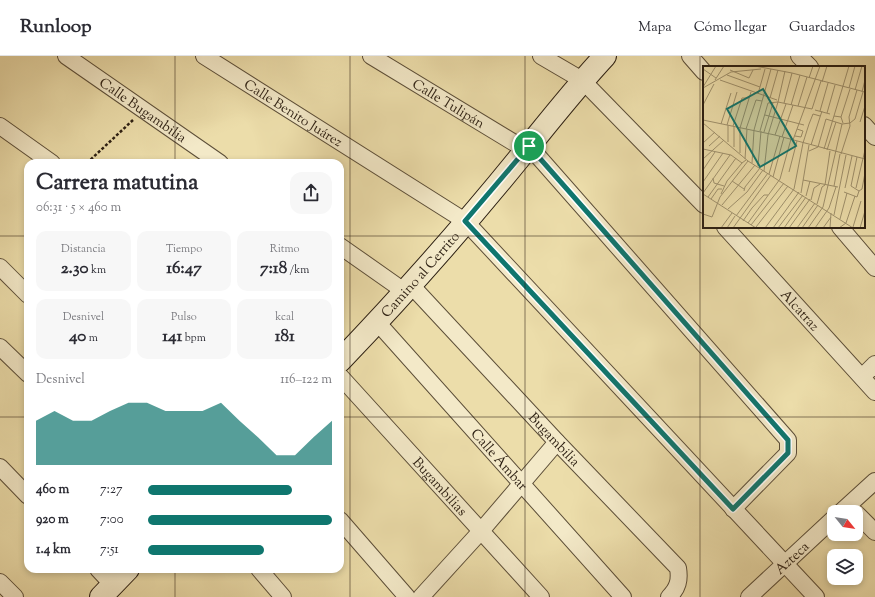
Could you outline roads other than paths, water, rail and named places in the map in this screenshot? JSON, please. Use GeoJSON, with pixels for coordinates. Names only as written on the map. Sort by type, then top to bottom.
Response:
{"type":"FeatureCollection","features":[{"type":"Feature","properties":{"kind":"main road","name":"Camino al Cerrito"},"geometry":{"type":"LineString","coordinates":[[344,357],[377,322],[465,221],[582,80],[605,56]]}},
{"type":"Feature","properties":{"kind":"main road"},"geometry":{"type":"LineString","coordinates":[[104,583],[121,573]]}},
{"type":"Feature","properties":{"kind":"street","name":"Calle Bugambilia"},"geometry":{"type":"LineString","coordinates":[[66,56],[214,159]]}},
{"type":"Feature","properties":{"kind":"street","name":"Calle Benito Juárez"},"geometry":{"type":"LineString","coordinates":[[204,56],[465,221],[816,597]]}},
{"type":"Feature","properties":{"kind":"street","name":"Calle Tulipán"},"geometry":{"type":"LineString","coordinates":[[371,56],[527,148],[788,440],[788,453],[733,509]]}},
{"type":"Feature","properties":{"kind":"street"},"geometry":{"type":"LineString","coordinates":[[541,56],[582,80],[703,204]]}},
{"type":"Feature","properties":{"kind":"street"},"geometry":{"type":"LineString","coordinates":[[690,56],[703,71]]}},
{"type":"Feature","properties":{"kind":"street"},"geometry":{"type":"LineString","coordinates":[[799,56],[809,66]]}},
{"type":"Feature","properties":{"kind":"street"},"geometry":{"type":"LineString","coordinates":[[0,126],[46,159]]}},
{"type":"Feature","properties":{"kind":"street"},"geometry":{"type":"LineString","coordinates":[[865,126],[875,137]]}},
{"type":"Feature","properties":{"kind":"street","name":"Alcatraz"},"geometry":{"type":"LineString","coordinates":[[726,228],[875,392]]}},
{"type":"Feature","properties":{"kind":"street"},"geometry":{"type":"LineString","coordinates":[[841,228],[875,268]]}},
{"type":"Feature","properties":{"kind":"street"},"geometry":{"type":"LineString","coordinates":[[344,248],[407,287]]}},
{"type":"Feature","properties":{"kind":"street"},"geometry":{"type":"LineString","coordinates":[[0,266],[24,292]]}},
{"type":"Feature","properties":{"kind":"street","name":"Bugambilia"},"geometry":{"type":"LineString","coordinates":[[407,287],[678,568],[680,579],[675,591],[669,597]]}},
{"type":"Feature","properties":{"kind":"street","name":"Calle Ámbar"},"geometry":{"type":"LineString","coordinates":[[377,322],[520,484],[623,597]]}},
{"type":"Feature","properties":{"kind":"street"},"geometry":{"type":"LineString","coordinates":[[0,347],[24,370]]}},
{"type":"Feature","properties":{"kind":"street"},"geometry":{"type":"LineString","coordinates":[[862,377],[875,364]]}},
{"type":"Feature","properties":{"kind":"street","name":"Bugambilias"},"geometry":{"type":"LineString","coordinates":[[344,380],[541,597]]}},
{"type":"Feature","properties":{"kind":"street"},"geometry":{"type":"LineString","coordinates":[[421,597],[481,531],[557,442]]}},
{"type":"Feature","properties":{"kind":"street"},"geometry":{"type":"LineString","coordinates":[[0,467],[24,492]]}},
{"type":"Feature","properties":{"kind":"street"},"geometry":{"type":"LineString","coordinates":[[854,505],[875,481]]}},
{"type":"Feature","properties":{"kind":"street"},"geometry":{"type":"LineString","coordinates":[[863,521],[875,532]]}},
{"type":"Feature","properties":{"kind":"street","name":"Azteca"},"geometry":{"type":"LineString","coordinates":[[749,597],[827,524]]}},
{"type":"Feature","properties":{"kind":"street"},"geometry":{"type":"LineString","coordinates":[[344,525],[407,597]]}},
{"type":"Feature","properties":{"kind":"street"},"geometry":{"type":"LineString","coordinates":[[262,573],[283,597]]}},
{"type":"Feature","properties":{"kind":"street"},"geometry":{"type":"LineString","coordinates":[[0,582],[15,597]]}}]}
